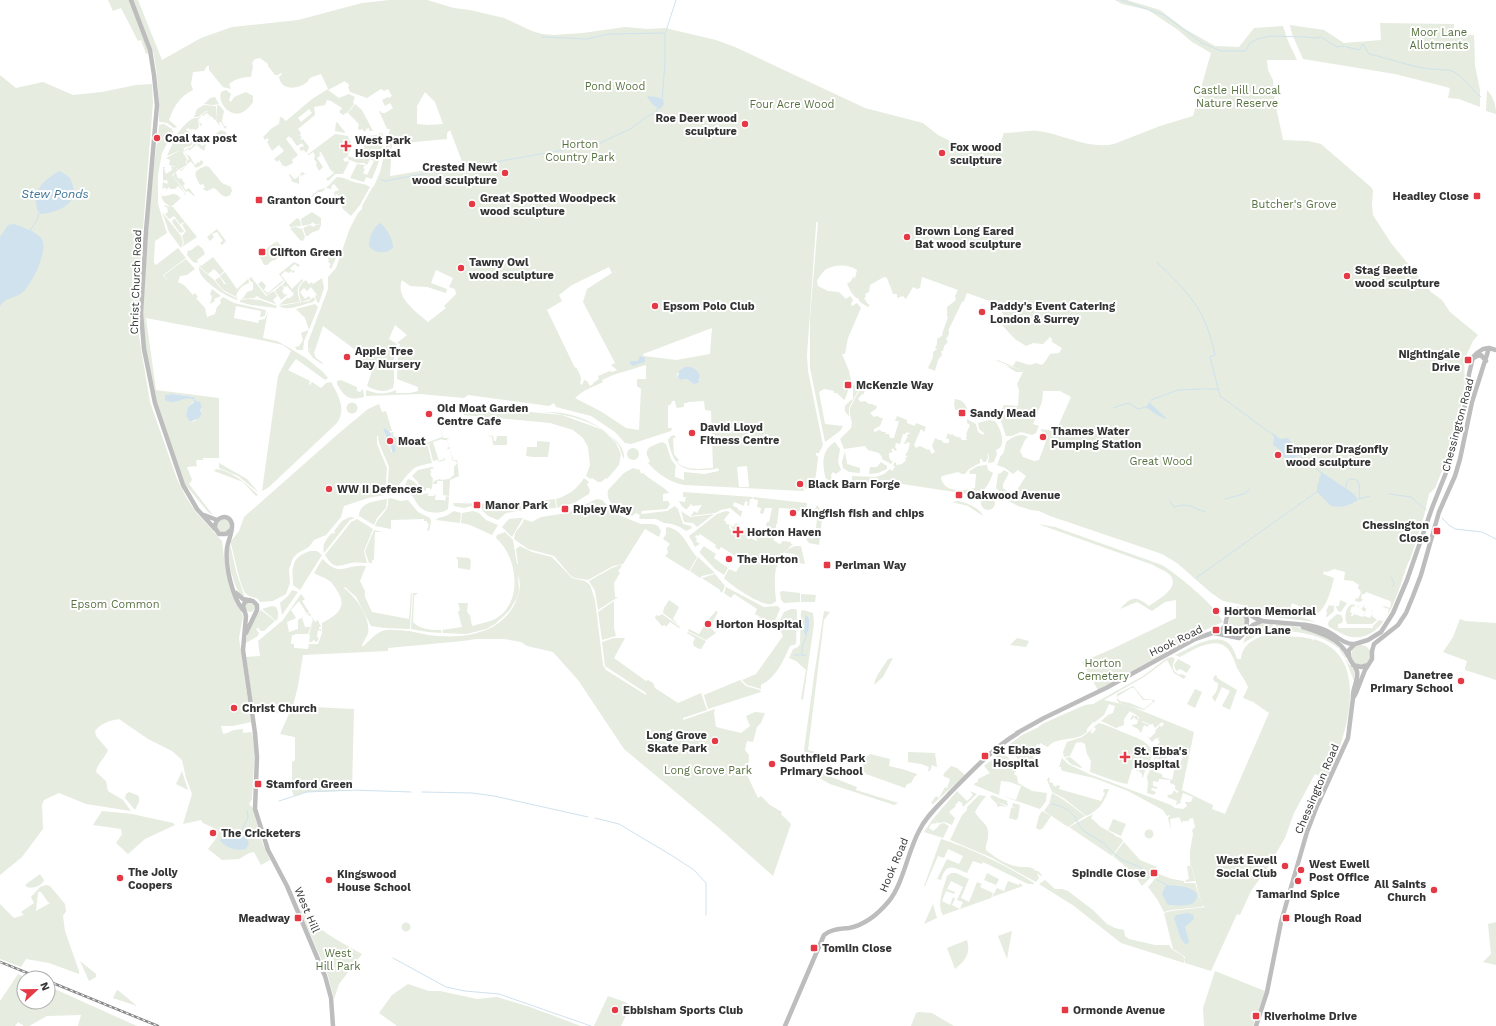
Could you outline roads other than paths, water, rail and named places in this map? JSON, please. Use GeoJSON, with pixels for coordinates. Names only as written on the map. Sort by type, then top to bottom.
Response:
{"type":"FeatureCollection","features":[{"type":"Feature","properties":{"kind":"main road","name":"Christ Church Road"},"geometry":{"type":"LineString","coordinates":[[131,0],[150,50],[157,105],[145,253],[142,313],[143,342],[155,403],[183,486],[197,509],[215,529]]}},
{"type":"Feature","properties":{"kind":"main road"},"geometry":{"type":"LineString","coordinates":[[1489,348],[1496,350]]}},
{"type":"Feature","properties":{"kind":"main road","name":"Chessington Road"},"geometry":{"type":"LineString","coordinates":[[1353,698],[1372,659],[1374,644],[1377,640],[1398,625],[1406,613],[1414,596],[1439,512],[1460,459],[1472,402],[1489,348],[1483,349],[1473,357],[1464,412],[1457,442],[1432,508],[1405,587],[1386,626],[1374,637],[1358,644]]}},
{"type":"Feature","properties":{"kind":"main road"},"geometry":{"type":"LineString","coordinates":[[1471,363],[1476,356],[1479,355],[1486,361]]}},
{"type":"Feature","properties":{"kind":"main road","name":"Christ Church Road"},"geometry":{"type":"LineString","coordinates":[[197,509],[206,517],[217,520]]}},
{"type":"Feature","properties":{"kind":"main road"},"geometry":{"type":"LineString","coordinates":[[231,530],[227,534],[218,533],[215,529],[217,520],[222,517],[229,519],[232,525],[231,530],[227,548],[227,565],[238,602],[245,611],[250,614],[256,612]]}},
{"type":"Feature","properties":{"kind":"main road"},"geometry":{"type":"LineString","coordinates":[[222,534],[227,548]]}},
{"type":"Feature","properties":{"kind":"main road"},"geometry":{"type":"LineString","coordinates":[[234,590],[242,599],[254,601],[257,605],[256,612],[247,628],[243,642]]}},
{"type":"Feature","properties":{"kind":"main road"},"geometry":{"type":"LineString","coordinates":[[243,642],[246,617],[243,606],[244,603],[250,600]]}},
{"type":"Feature","properties":{"kind":"main road"},"geometry":{"type":"LineString","coordinates":[[1263,621],[1253,625],[1239,638],[1231,636],[1227,632],[1226,625],[1228,614],[1231,610],[1239,609],[1263,621],[1311,626],[1324,629],[1346,643],[1368,645],[1372,651]]}},
{"type":"Feature","properties":{"kind":"main road"},"geometry":{"type":"LineString","coordinates":[[1245,613],[1247,622],[1245,633]]}},
{"type":"Feature","properties":{"kind":"main road"},"geometry":{"type":"LineString","coordinates":[[1295,624],[1323,634],[1331,639],[1344,649],[1349,659]]}},
{"type":"Feature","properties":{"kind":"main road","name":"Hook Road"},"geometry":{"type":"LineString","coordinates":[[786,1026],[824,935],[832,930],[850,928],[862,923],[881,909],[896,890],[914,840],[927,818],[964,779],[1002,745],[1018,733],[1106,688],[1195,639],[1222,630],[1226,625]]}},
{"type":"Feature","properties":{"kind":"main road","name":"Hook Road"},"geometry":{"type":"LineString","coordinates":[[1214,633],[1231,636]]}},
{"type":"Feature","properties":{"kind":"main road","name":"West Hill"},"geometry":{"type":"LineString","coordinates":[[243,642],[257,752],[254,803],[257,817],[268,850],[287,886],[325,976],[331,998],[333,1026]]}},
{"type":"Feature","properties":{"kind":"main road"},"geometry":{"type":"LineString","coordinates":[[1349,659],[1349,649],[1358,644]]}},
{"type":"Feature","properties":{"kind":"main road","name":"Chessington Road"},"geometry":{"type":"LineString","coordinates":[[1256,1026],[1267,992],[1281,922],[1307,832],[1317,806],[1347,741],[1353,692],[1357,675],[1356,670],[1349,659]]}},
{"type":"Feature","properties":{"kind":"main road"},"geometry":{"type":"LineString","coordinates":[[1353,665],[1361,668],[1368,665]]}},
{"type":"Feature","properties":{"kind":"water"},"geometry":{"type":"Polygon","coordinates":[[[647,96],[657,97],[663,100],[664,104],[659,109],[652,104],[647,96]]]}},
{"type":"Feature","properties":{"kind":"water","name":"Stew Ponds"},"geometry":{"type":"Polygon","coordinates":[[[60,171],[70,178],[74,189],[73,198],[66,206],[56,211],[41,214],[38,211],[36,203],[37,193],[51,176],[60,171]]]}},
{"type":"Feature","properties":{"kind":"water"},"geometry":{"type":"Polygon","coordinates":[[[380,223],[389,234],[393,245],[393,248],[384,252],[374,251],[369,246],[372,233],[375,227],[380,223]]]}},
{"type":"Feature","properties":{"kind":"water","name":"Stew Ponds"},"geometry":{"type":"Polygon","coordinates":[[[14,224],[35,233],[41,238],[43,243],[42,257],[39,266],[27,288],[20,294],[5,301],[0,306],[0,237],[8,225],[14,224]]]}},
{"type":"Feature","properties":{"kind":"water"},"geometry":{"type":"Polygon","coordinates":[[[640,356],[645,358],[645,362],[633,366],[630,364],[630,361],[638,361],[640,356]]]}},
{"type":"Feature","properties":{"kind":"water"},"geometry":{"type":"Polygon","coordinates":[[[685,367],[693,368],[697,371],[700,378],[698,383],[693,384],[687,379],[681,380],[678,378],[679,371],[685,367]]]}},
{"type":"Feature","properties":{"kind":"water"},"geometry":{"type":"Polygon","coordinates":[[[173,394],[194,397],[196,401],[200,402],[202,407],[200,411],[202,413],[199,418],[190,422],[186,416],[188,407],[194,402],[193,399],[189,398],[176,402],[169,402],[165,400],[165,395],[173,394]]]}},
{"type":"Feature","properties":{"kind":"water"},"geometry":{"type":"Polygon","coordinates":[[[1151,400],[1150,403],[1166,418],[1165,419],[1146,407],[1151,400]]]}},
{"type":"Feature","properties":{"kind":"water"},"geometry":{"type":"Polygon","coordinates":[[[384,428],[390,432],[396,451],[393,453],[383,429],[384,428]]]}},
{"type":"Feature","properties":{"kind":"water"},"geometry":{"type":"Polygon","coordinates":[[[1270,431],[1280,439],[1288,438],[1296,449],[1297,457],[1290,459],[1281,456],[1279,449],[1273,445],[1274,437],[1270,431]]]}},
{"type":"Feature","properties":{"kind":"water"},"geometry":{"type":"Polygon","coordinates":[[[1320,471],[1354,494],[1358,500],[1345,506],[1331,506],[1317,492],[1317,485],[1321,475],[1320,471]]]}},
{"type":"Feature","properties":{"kind":"water"},"geometry":{"type":"Polygon","coordinates":[[[807,616],[809,618],[809,627],[806,635],[804,632],[805,617],[807,616]]]}},
{"type":"Feature","properties":{"kind":"water"},"geometry":{"type":"Polygon","coordinates":[[[236,832],[245,835],[249,843],[246,849],[238,850],[220,841],[222,835],[236,832]]]}},
{"type":"Feature","properties":{"kind":"water"},"geometry":{"type":"Polygon","coordinates":[[[1166,885],[1183,886],[1191,889],[1197,894],[1196,899],[1191,904],[1187,905],[1168,905],[1162,894],[1166,885]]]}},
{"type":"Feature","properties":{"kind":"water"},"geometry":{"type":"Polygon","coordinates":[[[1188,913],[1193,915],[1194,919],[1185,927],[1189,942],[1186,945],[1181,939],[1174,918],[1176,915],[1188,913]]]}},
{"type":"Feature","properties":{"kind":"waterway"},"geometry":{"type":"LineString","coordinates":[[662,100],[665,63],[665,34],[676,0]]}},
{"type":"Feature","properties":{"kind":"waterway"},"geometry":{"type":"LineString","coordinates":[[1121,0],[1164,15],[1202,43],[1221,51],[1246,51],[1249,44],[1257,39],[1270,36],[1321,37],[1337,47],[1343,46],[1359,50],[1363,44],[1369,54],[1417,67],[1452,71],[1461,77],[1481,97]]}},
{"type":"Feature","properties":{"kind":"waterway"},"geometry":{"type":"LineString","coordinates":[[542,37],[587,39],[609,34],[664,33]]}},
{"type":"Feature","properties":{"kind":"waterway"},"geometry":{"type":"LineString","coordinates":[[381,180],[385,181],[598,144],[630,129],[648,116],[655,113],[658,108]]}},
{"type":"Feature","properties":{"kind":"waterway"},"geometry":{"type":"LineString","coordinates":[[30,231],[37,220],[39,213]]}},
{"type":"Feature","properties":{"kind":"waterway"},"geometry":{"type":"LineString","coordinates":[[1157,263],[1183,289],[1196,306],[1206,323],[1215,355],[1210,357],[1220,396],[1269,432]]}},
{"type":"Feature","properties":{"kind":"waterway"},"geometry":{"type":"LineString","coordinates":[[1151,400],[1178,390],[1201,389]]}},
{"type":"Feature","properties":{"kind":"waterway"},"geometry":{"type":"LineString","coordinates":[[1203,389],[1218,389]]}},
{"type":"Feature","properties":{"kind":"waterway"},"geometry":{"type":"LineString","coordinates":[[1113,408],[1128,403],[1138,409],[1147,407]]}},
{"type":"Feature","properties":{"kind":"waterway"},"geometry":{"type":"LineString","coordinates":[[1298,455],[1307,461]]}},
{"type":"Feature","properties":{"kind":"waterway"},"geometry":{"type":"LineString","coordinates":[[1308,462],[1320,472]]}},
{"type":"Feature","properties":{"kind":"waterway"},"geometry":{"type":"LineString","coordinates":[[1346,489],[1348,480],[1357,480],[1360,499]]}},
{"type":"Feature","properties":{"kind":"waterway"},"geometry":{"type":"LineString","coordinates":[[1225,499],[1244,494],[1250,489]]}},
{"type":"Feature","properties":{"kind":"waterway"},"geometry":{"type":"LineString","coordinates":[[1196,578],[1318,491]]}},
{"type":"Feature","properties":{"kind":"waterway"},"geometry":{"type":"LineString","coordinates":[[1389,494],[1411,497],[1426,510]]}},
{"type":"Feature","properties":{"kind":"waterway"},"geometry":{"type":"LineString","coordinates":[[1358,499],[1370,496]]}},
{"type":"Feature","properties":{"kind":"waterway"},"geometry":{"type":"LineString","coordinates":[[1170,501],[1174,507],[1183,505],[1190,506],[1205,512]]}},
{"type":"Feature","properties":{"kind":"waterway"},"geometry":{"type":"LineString","coordinates":[[1442,518],[1455,529],[1482,532],[1496,539]]}},
{"type":"Feature","properties":{"kind":"waterway"},"geometry":{"type":"LineString","coordinates":[[1391,577],[1394,583],[1393,586]]}},
{"type":"Feature","properties":{"kind":"waterway"},"geometry":{"type":"LineString","coordinates":[[806,656],[802,655],[802,647],[807,634]]}},
{"type":"Feature","properties":{"kind":"waterway"},"geometry":{"type":"LineString","coordinates":[[794,655],[801,655]]}},
{"type":"Feature","properties":{"kind":"waterway"},"geometry":{"type":"LineString","coordinates":[[279,801],[307,792],[351,790],[411,792]]}},
{"type":"Feature","properties":{"kind":"waterway"},"geometry":{"type":"LineString","coordinates":[[422,792],[472,793],[494,796],[588,817]]}},
{"type":"Feature","properties":{"kind":"waterway"},"geometry":{"type":"LineString","coordinates":[[1052,804],[1068,810],[1075,817],[1084,831],[1105,844],[1122,860],[1138,866],[1151,875]]}},
{"type":"Feature","properties":{"kind":"waterway"},"geometry":{"type":"LineString","coordinates":[[242,830],[248,817],[247,811]]}},
{"type":"Feature","properties":{"kind":"waterway"},"geometry":{"type":"LineString","coordinates":[[595,818],[619,824],[694,870],[706,883],[706,915]]}},
{"type":"Feature","properties":{"kind":"waterway"},"geometry":{"type":"LineString","coordinates":[[1157,880],[1167,885]]}},
{"type":"Feature","properties":{"kind":"waterway"},"geometry":{"type":"LineString","coordinates":[[393,958],[446,987],[465,991],[499,994],[591,1026]]}},
{"type":"Feature","properties":{"kind":"railway"},"geometry":{"type":"LineString","coordinates":[[0,962],[20,970]]}},
{"type":"Feature","properties":{"kind":"railway"},"geometry":{"type":"LineString","coordinates":[[56,984],[158,1026]]}},
{"type":"Feature","properties":{"kind":"place","name":"Roe Deer wood sculpture"},"geometry":{"type":"Point","coordinates":[745,124]}},
{"type":"Feature","properties":{"kind":"place","name":"Coal tax post"},"geometry":{"type":"Point","coordinates":[157,138]}},
{"type":"Feature","properties":{"kind":"place","name":"West Park Hospital"},"geometry":{"type":"Point","coordinates":[346,146]}},
{"type":"Feature","properties":{"kind":"place","name":"Fox wood sculpture"},"geometry":{"type":"Point","coordinates":[942,153]}},
{"type":"Feature","properties":{"kind":"place","name":"Crested Newt wood sculpture"},"geometry":{"type":"Point","coordinates":[505,173]}},
{"type":"Feature","properties":{"kind":"place","name":"Headley Close"},"geometry":{"type":"Point","coordinates":[1477,196]}},
{"type":"Feature","properties":{"kind":"place","name":"Granton Court"},"geometry":{"type":"Point","coordinates":[259,200]}},
{"type":"Feature","properties":{"kind":"place","name":"Great Spotted Woodpeck wood sculpture"},"geometry":{"type":"Point","coordinates":[472,204]}},
{"type":"Feature","properties":{"kind":"place","name":"Brown Long Eared Bat wood sculpture"},"geometry":{"type":"Point","coordinates":[907,237]}},
{"type":"Feature","properties":{"kind":"place","name":"Clifton Green"},"geometry":{"type":"Point","coordinates":[262,252]}},
{"type":"Feature","properties":{"kind":"place","name":"Tawny Owl wood sculpture"},"geometry":{"type":"Point","coordinates":[461,268]}},
{"type":"Feature","properties":{"kind":"place","name":"Stag Beetle wood sculpture"},"geometry":{"type":"Point","coordinates":[1347,276]}},
{"type":"Feature","properties":{"kind":"place","name":"Epsom Polo Club"},"geometry":{"type":"Point","coordinates":[655,306]}},
{"type":"Feature","properties":{"kind":"place","name":"Paddy's Event Catering London & Surrey"},"geometry":{"type":"Point","coordinates":[982,312]}},
{"type":"Feature","properties":{"kind":"place","name":"Apple Tree Day Nursery"},"geometry":{"type":"Point","coordinates":[347,357]}},
{"type":"Feature","properties":{"kind":"place","name":"Nightingale Drive"},"geometry":{"type":"Point","coordinates":[1468,360]}},
{"type":"Feature","properties":{"kind":"place","name":"McKenzie Way"},"geometry":{"type":"Point","coordinates":[848,385]}},
{"type":"Feature","properties":{"kind":"place","name":"Sandy Mead"},"geometry":{"type":"Point","coordinates":[962,413]}},
{"type":"Feature","properties":{"kind":"place","name":"Old Moat Garden Centre Cafe"},"geometry":{"type":"Point","coordinates":[429,414]}},
{"type":"Feature","properties":{"kind":"place","name":"David Lloyd Fitness Centre"},"geometry":{"type":"Point","coordinates":[692,433]}},
{"type":"Feature","properties":{"kind":"place","name":"Thames Water Pumping Station"},"geometry":{"type":"Point","coordinates":[1043,437]}},
{"type":"Feature","properties":{"kind":"place","name":"Moat"},"geometry":{"type":"Point","coordinates":[390,441]}},
{"type":"Feature","properties":{"kind":"place","name":"Emperor Dragonfly wood sculpture"},"geometry":{"type":"Point","coordinates":[1278,455]}},
{"type":"Feature","properties":{"kind":"place","name":"Black Barn Forge"},"geometry":{"type":"Point","coordinates":[800,484]}},
{"type":"Feature","properties":{"kind":"place","name":"WW II Defences"},"geometry":{"type":"Point","coordinates":[329,489]}},
{"type":"Feature","properties":{"kind":"place","name":"Oakwood Avenue"},"geometry":{"type":"Point","coordinates":[959,495]}},
{"type":"Feature","properties":{"kind":"place","name":"Manor Park"},"geometry":{"type":"Point","coordinates":[477,505]}},
{"type":"Feature","properties":{"kind":"place","name":"Ripley Way"},"geometry":{"type":"Point","coordinates":[565,509]}},
{"type":"Feature","properties":{"kind":"place","name":"Kingfish fish and chips"},"geometry":{"type":"Point","coordinates":[793,513]}},
{"type":"Feature","properties":{"kind":"place","name":"Chessington Close"},"geometry":{"type":"Point","coordinates":[1437,531]}},
{"type":"Feature","properties":{"kind":"place","name":"Horton Haven"},"geometry":{"type":"Point","coordinates":[738,532]}},
{"type":"Feature","properties":{"kind":"place","name":"The Horton"},"geometry":{"type":"Point","coordinates":[729,559]}},
{"type":"Feature","properties":{"kind":"place","name":"Perlman Way"},"geometry":{"type":"Point","coordinates":[827,565]}},
{"type":"Feature","properties":{"kind":"place","name":"Horton Memorial"},"geometry":{"type":"Point","coordinates":[1216,611]}},
{"type":"Feature","properties":{"kind":"place","name":"Horton Hospital"},"geometry":{"type":"Point","coordinates":[708,624]}},
{"type":"Feature","properties":{"kind":"place","name":"Horton Lane"},"geometry":{"type":"Point","coordinates":[1216,630]}},
{"type":"Feature","properties":{"kind":"place","name":"Danetree Primary School"},"geometry":{"type":"Point","coordinates":[1461,681]}},
{"type":"Feature","properties":{"kind":"place","name":"Christ Church"},"geometry":{"type":"Point","coordinates":[234,708]}},
{"type":"Feature","properties":{"kind":"place","name":"Long Grove Skate Park"},"geometry":{"type":"Point","coordinates":[715,741]}},
{"type":"Feature","properties":{"kind":"place","name":"St Ebbas Hospital"},"geometry":{"type":"Point","coordinates":[985,756]}},
{"type":"Feature","properties":{"kind":"place","name":"St. Ebba's Hospital"},"geometry":{"type":"Point","coordinates":[1125,757]}},
{"type":"Feature","properties":{"kind":"place","name":"Southfield Park Primary School"},"geometry":{"type":"Point","coordinates":[772,764]}},
{"type":"Feature","properties":{"kind":"place","name":"Stamford Green"},"geometry":{"type":"Point","coordinates":[258,784]}},
{"type":"Feature","properties":{"kind":"place","name":"The Cricketers"},"geometry":{"type":"Point","coordinates":[213,833]}},
{"type":"Feature","properties":{"kind":"place","name":"West Ewell Social Club"},"geometry":{"type":"Point","coordinates":[1285,866]}},
{"type":"Feature","properties":{"kind":"place","name":"West Ewell Post Office"},"geometry":{"type":"Point","coordinates":[1301,870]}},
{"type":"Feature","properties":{"kind":"place","name":"Spindle Close"},"geometry":{"type":"Point","coordinates":[1154,873]}},
{"type":"Feature","properties":{"kind":"place","name":"The Jolly Coopers"},"geometry":{"type":"Point","coordinates":[120,878]}},
{"type":"Feature","properties":{"kind":"place","name":"Kingswood House School"},"geometry":{"type":"Point","coordinates":[329,880]}},
{"type":"Feature","properties":{"kind":"place","name":"Tamarind Spice"},"geometry":{"type":"Point","coordinates":[1298,881]}},
{"type":"Feature","properties":{"kind":"place","name":"All Saints Church"},"geometry":{"type":"Point","coordinates":[1434,890]}},
{"type":"Feature","properties":{"kind":"place","name":"Meadway"},"geometry":{"type":"Point","coordinates":[298,918]}},
{"type":"Feature","properties":{"kind":"place","name":"Plough Road"},"geometry":{"type":"Point","coordinates":[1286,918]}},
{"type":"Feature","properties":{"kind":"place","name":"Tomlin Close"},"geometry":{"type":"Point","coordinates":[814,948]}},
{"type":"Feature","properties":{"kind":"place","name":"Ebbisham Sports Club"},"geometry":{"type":"Point","coordinates":[615,1010]}},
{"type":"Feature","properties":{"kind":"place","name":"Ormonde Avenue"},"geometry":{"type":"Point","coordinates":[1065,1010]}},
{"type":"Feature","properties":{"kind":"place","name":"Riverholme Drive"},"geometry":{"type":"Point","coordinates":[1256,1016]}},
{"type":"Feature","properties":{"kind":"park label","name":"Moor Lane Allotments"},"geometry":{"type":"Point","coordinates":[1439,38]}},
{"type":"Feature","properties":{"kind":"park label","name":"Pond Wood"},"geometry":{"type":"Point","coordinates":[615,86]}},
{"type":"Feature","properties":{"kind":"park label","name":"Castle Hill Local Nature Reserve"},"geometry":{"type":"Point","coordinates":[1237,96]}},
{"type":"Feature","properties":{"kind":"park label","name":"Four Acre Wood"},"geometry":{"type":"Point","coordinates":[792,104]}},
{"type":"Feature","properties":{"kind":"park label","name":"Horton Country Park"},"geometry":{"type":"Point","coordinates":[580,150]}},
{"type":"Feature","properties":{"kind":"park label","name":"Butcher's Grove"},"geometry":{"type":"Point","coordinates":[1294,204]}},
{"type":"Feature","properties":{"kind":"park label","name":"Great Wood"},"geometry":{"type":"Point","coordinates":[1161,461]}},
{"type":"Feature","properties":{"kind":"park label","name":"Epsom Common"},"geometry":{"type":"Point","coordinates":[115,604]}},
{"type":"Feature","properties":{"kind":"park label","name":"Horton Cemetery"},"geometry":{"type":"Point","coordinates":[1103,669]}},
{"type":"Feature","properties":{"kind":"park label","name":"Long Grove Park"},"geometry":{"type":"Point","coordinates":[708,770]}},
{"type":"Feature","properties":{"kind":"park label","name":"West Hill Park"},"geometry":{"type":"Point","coordinates":[338,959]}}]}
